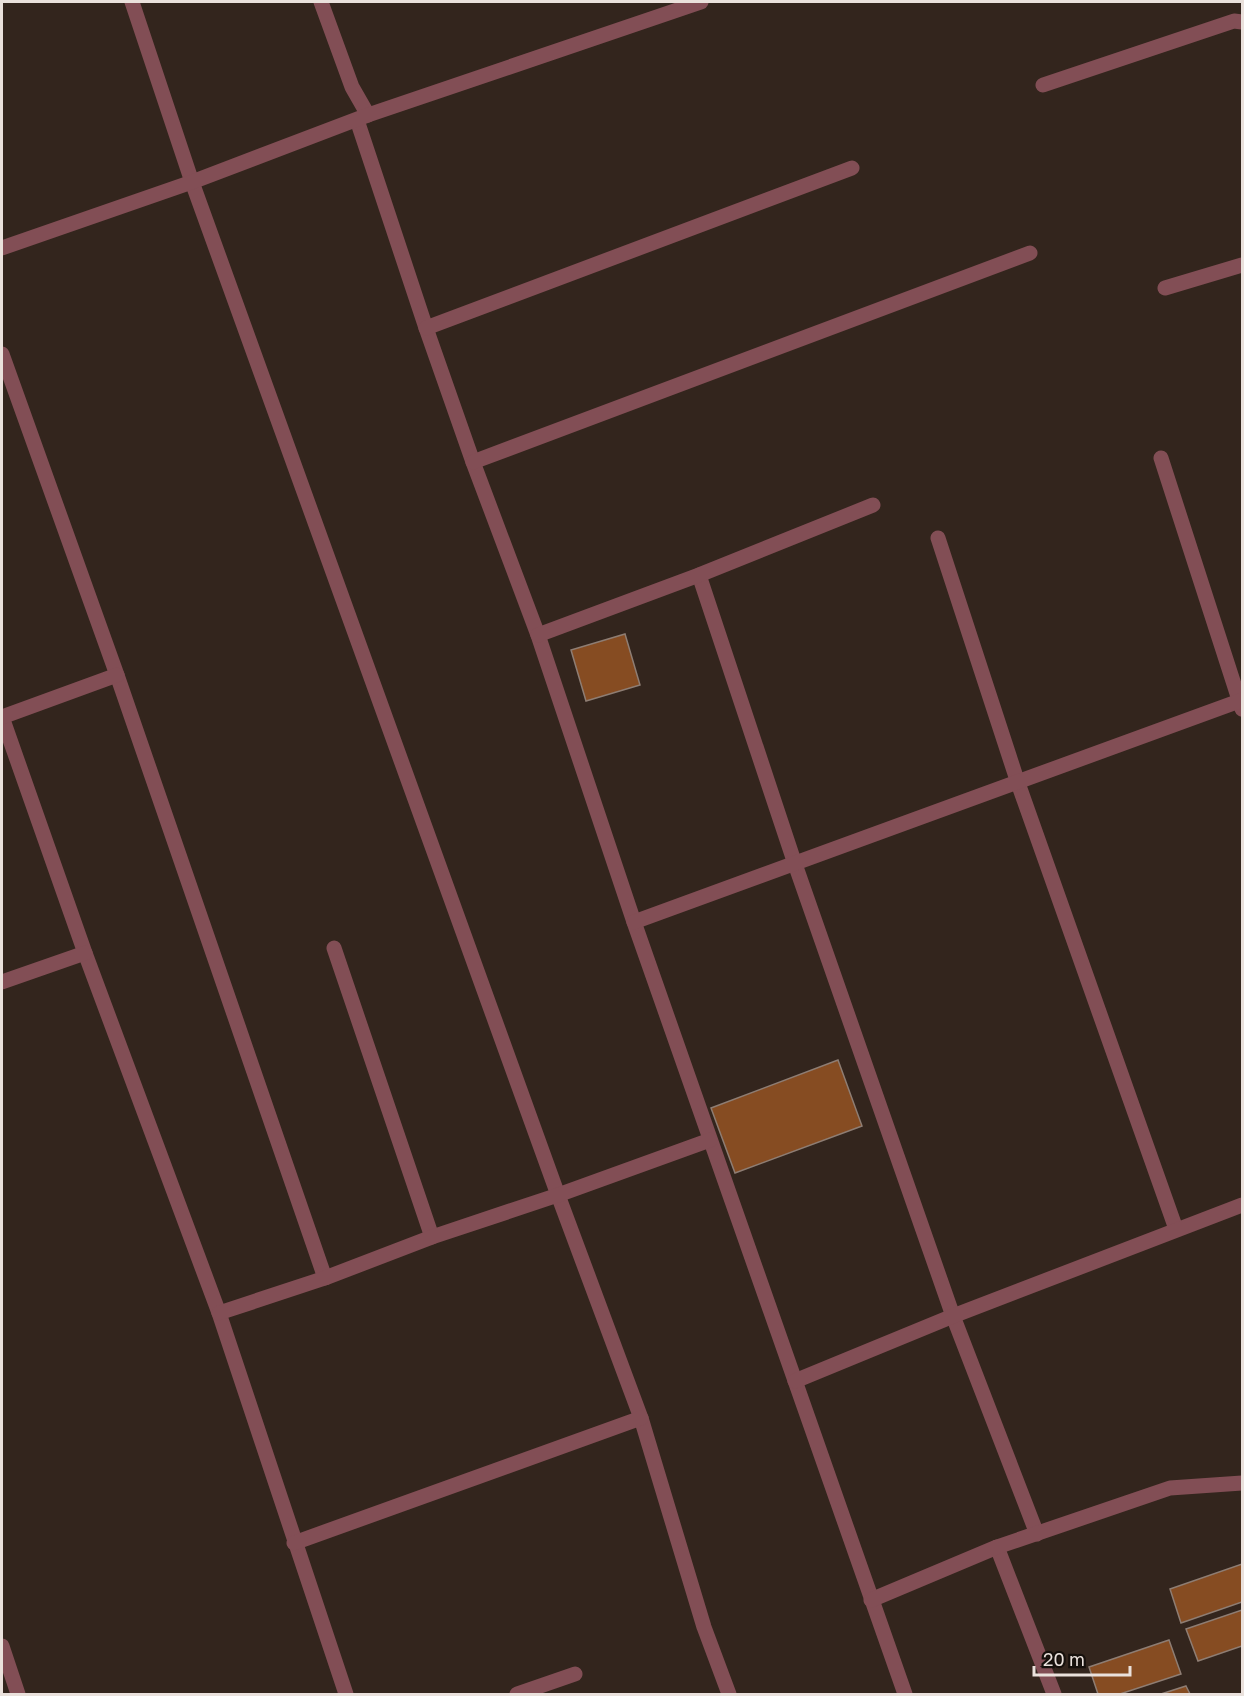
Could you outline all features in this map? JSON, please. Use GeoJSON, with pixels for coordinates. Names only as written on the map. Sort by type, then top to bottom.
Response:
{"type":"FeatureCollection","features":[{"type":"Feature","properties":{"kind":"street"},"geometry":{"type":"LineString","coordinates":[[132,2],[192,182],[558,1195],[641,1418],[704,1627],[729,1695]]}},
{"type":"Feature","properties":{"kind":"street"},"geometry":{"type":"LineString","coordinates":[[321,2],[363,118],[426,328],[538,635],[634,922],[906,1695]]}},
{"type":"Feature","properties":{"kind":"street"},"geometry":{"type":"LineString","coordinates":[[2,248],[192,182],[662,8],[701,2]]}},
{"type":"Feature","properties":{"kind":"street"},"geometry":{"type":"LineString","coordinates":[[1043,85],[1234,21],[1242,22]]}},
{"type":"Feature","properties":{"kind":"street"},"geometry":{"type":"LineString","coordinates":[[426,328],[852,168]]}},
{"type":"Feature","properties":{"kind":"street"},"geometry":{"type":"LineString","coordinates":[[473,462],[1030,253]]}},
{"type":"Feature","properties":{"kind":"street"},"geometry":{"type":"LineString","coordinates":[[1165,288],[1242,265]]}},
{"type":"Feature","properties":{"kind":"street"},"geometry":{"type":"LineString","coordinates":[[2,354],[117,675],[324,1278]]}},
{"type":"Feature","properties":{"kind":"street"},"geometry":{"type":"LineString","coordinates":[[634,922],[1242,703],[1161,458]]}},
{"type":"Feature","properties":{"kind":"street"},"geometry":{"type":"LineString","coordinates":[[538,635],[873,505]]}},
{"type":"Feature","properties":{"kind":"street"},"geometry":{"type":"LineString","coordinates":[[938,538],[1018,783],[1176,1229]]}},
{"type":"Feature","properties":{"kind":"street"},"geometry":{"type":"LineString","coordinates":[[699,574],[795,864],[953,1316],[1037,1534]]}},
{"type":"Feature","properties":{"kind":"street"},"geometry":{"type":"LineString","coordinates":[[117,675],[2,717],[85,953],[219,1313],[346,1695]]}},
{"type":"Feature","properties":{"kind":"street"},"geometry":{"type":"LineString","coordinates":[[334,948],[432,1237]]}},
{"type":"Feature","properties":{"kind":"street"},"geometry":{"type":"LineString","coordinates":[[2,982],[85,953]]}},
{"type":"Feature","properties":{"kind":"street"},"geometry":{"type":"LineString","coordinates":[[219,1313],[324,1278],[432,1237],[558,1195],[710,1140]]}},
{"type":"Feature","properties":{"kind":"street"},"geometry":{"type":"LineString","coordinates":[[795,1381],[953,1316],[1242,1204]]}},
{"type":"Feature","properties":{"kind":"street"},"geometry":{"type":"LineString","coordinates":[[294,1543],[641,1418]]}},
{"type":"Feature","properties":{"kind":"street"},"geometry":{"type":"LineString","coordinates":[[871,1600],[997,1547],[1170,1488],[1242,1483]]}},
{"type":"Feature","properties":{"kind":"street"},"geometry":{"type":"LineString","coordinates":[[997,1547],[1054,1695]]}},
{"type":"Feature","properties":{"kind":"street"},"geometry":{"type":"LineString","coordinates":[[2,1646],[18,1695]]}},
{"type":"Feature","properties":{"kind":"street"},"geometry":{"type":"LineString","coordinates":[[517,1695],[575,1674]]}},
{"type":"Feature","properties":{"kind":"building"},"geometry":{"type":"Polygon","coordinates":[[[625,634],[640,685],[586,701],[571,650],[625,634]]]}},
{"type":"Feature","properties":{"kind":"building"},"geometry":{"type":"Polygon","coordinates":[[[838,1060],[862,1126],[735,1173],[711,1108],[838,1060]]]}},
{"type":"Feature","properties":{"kind":"building"},"geometry":{"type":"Polygon","coordinates":[[[1242,1564],[1242,1602],[1181,1623],[1170,1589],[1242,1564]]]}},
{"type":"Feature","properties":{"kind":"building"},"geometry":{"type":"Polygon","coordinates":[[[1242,1610],[1242,1646],[1198,1661],[1186,1629],[1242,1610]]]}},
{"type":"Feature","properties":{"kind":"building"},"geometry":{"type":"Polygon","coordinates":[[[1169,1640],[1181,1674],[1120,1694],[1098,1694],[1089,1667],[1169,1640]]]}},
{"type":"Feature","properties":{"kind":"building"},"geometry":{"type":"Polygon","coordinates":[[[1186,1686],[1190,1694],[1161,1694],[1186,1686]]]}}]}
